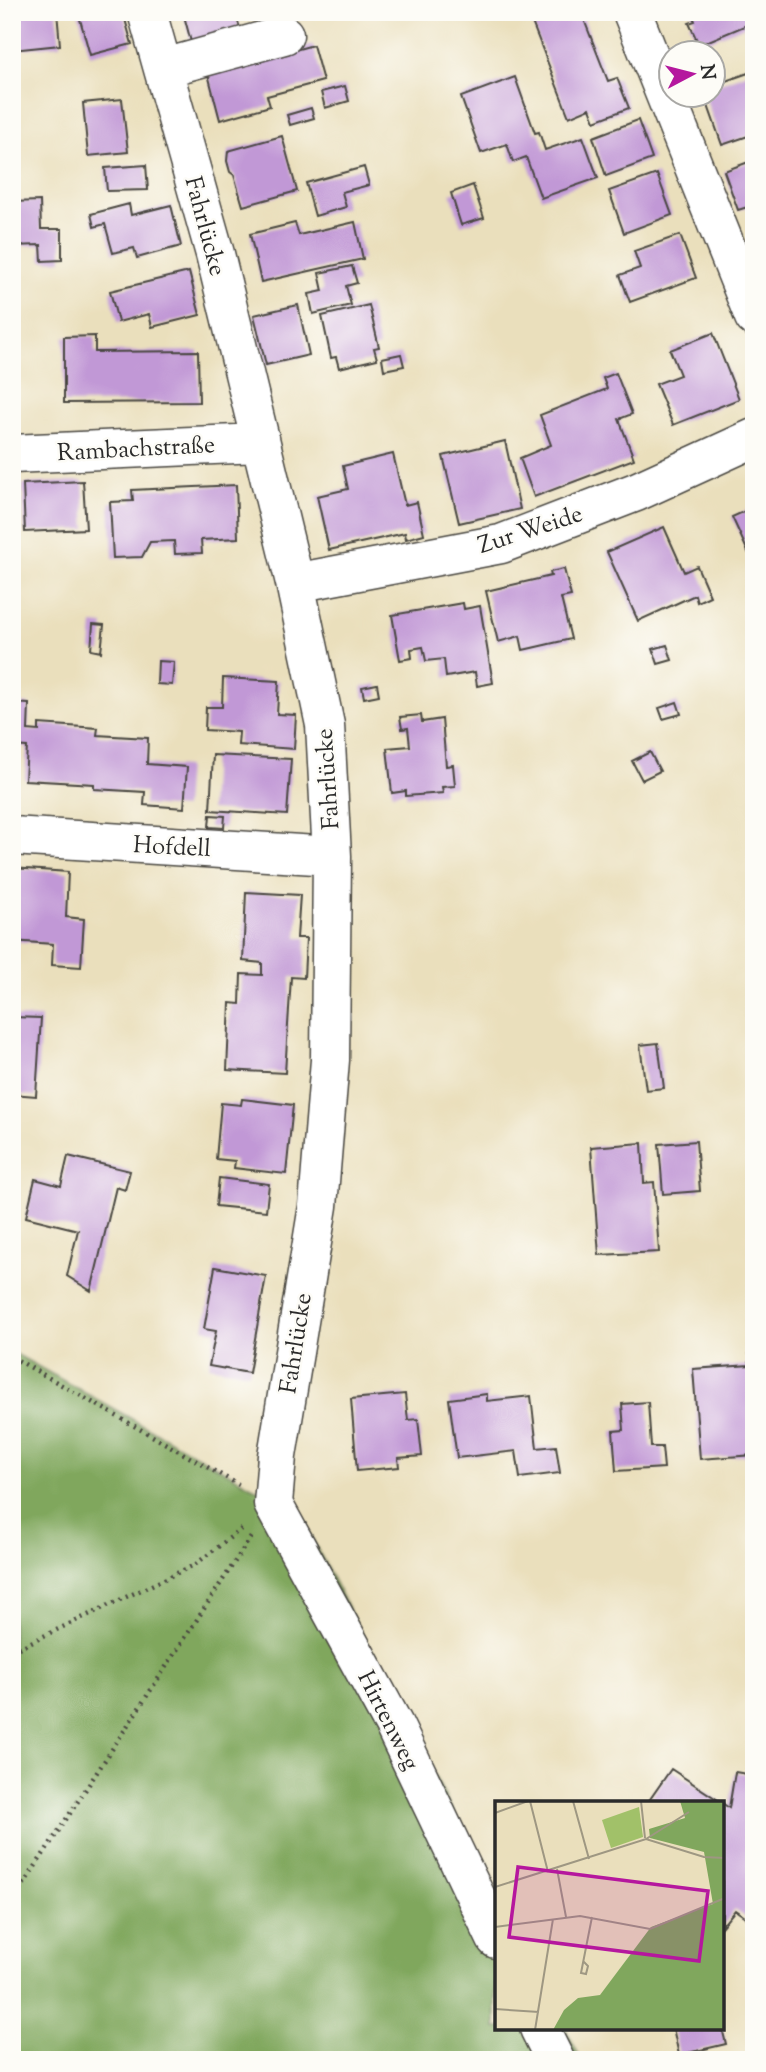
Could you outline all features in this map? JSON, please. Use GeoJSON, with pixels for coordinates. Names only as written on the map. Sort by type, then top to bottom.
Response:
{"type":"FeatureCollection","features":[{"type":"Feature","properties":{"kind":"street","name":"Fahrlücke"},"geometry":{"type":"LineString","coordinates":[[147,12],[215,254],[295,583],[325,725],[332,856],[330,1060],[318,1206],[277,1456],[273,1504]]}},
{"type":"Feature","properties":{"kind":"street"},"geometry":{"type":"LineString","coordinates":[[632,12],[754,317]]}},
{"type":"Feature","properties":{"kind":"street"},"geometry":{"type":"LineString","coordinates":[[164,68],[284,35]]}},
{"type":"Feature","properties":{"kind":"street","name":"Zur Weide"},"geometry":{"type":"LineString","coordinates":[[295,583],[501,544],[636,492],[754,438]]}},
{"type":"Feature","properties":{"kind":"street","name":"Rambachstraße"},"geometry":{"type":"LineString","coordinates":[[12,454],[259,443]]}},
{"type":"Feature","properties":{"kind":"street","name":"Hofdell"},"geometry":{"type":"LineString","coordinates":[[12,836],[332,856]]}},
{"type":"Feature","properties":{"kind":"street","name":"Hirtenweg"},"geometry":{"type":"LineString","coordinates":[[273,1504],[394,1725],[495,1937]]}},
{"type":"Feature","properties":{"kind":"street"},"geometry":{"type":"LineString","coordinates":[[540,2030],[555,2060]]}},
{"type":"Feature","properties":{"kind":"path"},"geometry":{"type":"LineString","coordinates":[[12,1357],[273,1504]]}},
{"type":"Feature","properties":{"kind":"path"},"geometry":{"type":"LineString","coordinates":[[12,1651],[196,1564],[273,1504]]}},
{"type":"Feature","properties":{"kind":"path"},"geometry":{"type":"LineString","coordinates":[[12,1902],[273,1504]]}},
{"type":"Feature","properties":{"kind":"green space"},"geometry":{"type":"Polygon","coordinates":[[[12,1352],[298,1512],[495,1894],[495,2030],[566,2030],[581,2060],[12,2060],[12,1352]]]}},
{"type":"Feature","properties":{"kind":"building"},"geometry":{"type":"Polygon","coordinates":[[[12,12],[57,12],[60,45],[12,50],[12,12]]]}},
{"type":"Feature","properties":{"kind":"building"},"geometry":{"type":"Polygon","coordinates":[[[78,12],[123,12],[132,44],[90,55],[78,12]]]}},
{"type":"Feature","properties":{"kind":"building"},"geometry":{"type":"Polygon","coordinates":[[[183,12],[235,12],[240,28],[191,42],[183,12]]]}},
{"type":"Feature","properties":{"kind":"building"},"geometry":{"type":"Polygon","coordinates":[[[252,12],[270,12],[271,16],[254,20],[252,12]]]}},
{"type":"Feature","properties":{"kind":"building"},"geometry":{"type":"Polygon","coordinates":[[[528,12],[581,12],[608,81],[617,78],[629,108],[595,121],[590,108],[569,117],[528,12]]]}},
{"type":"Feature","properties":{"kind":"building"},"geometry":{"type":"Polygon","coordinates":[[[691,12],[751,12],[754,22],[716,38],[696,38],[689,23],[695,21],[691,12]]]}},
{"type":"Feature","properties":{"kind":"building"},"geometry":{"type":"Polygon","coordinates":[[[313,45],[323,81],[267,96],[270,106],[220,120],[208,74],[313,45]]]}},
{"type":"Feature","properties":{"kind":"building"},"geometry":{"type":"Polygon","coordinates":[[[754,71],[754,134],[722,145],[709,108],[728,108],[728,80],[754,71]]]}},
{"type":"Feature","properties":{"kind":"building"},"geometry":{"type":"Polygon","coordinates":[[[515,77],[535,133],[539,132],[545,150],[583,137],[598,178],[541,198],[526,157],[513,162],[507,144],[481,153],[461,97],[515,77]]]}},
{"type":"Feature","properties":{"kind":"building"},"geometry":{"type":"Polygon","coordinates":[[[345,86],[349,101],[325,108],[321,92],[345,86]]]}},
{"type":"Feature","properties":{"kind":"building"},"geometry":{"type":"Polygon","coordinates":[[[122,99],[128,152],[88,156],[83,103],[122,99]]]}},
{"type":"Feature","properties":{"kind":"building"},"geometry":{"type":"Polygon","coordinates":[[[311,108],[314,118],[290,125],[287,115],[311,108]]]}},
{"type":"Feature","properties":{"kind":"building"},"geometry":{"type":"Polygon","coordinates":[[[638,120],[652,159],[606,176],[593,137],[638,120]]]}},
{"type":"Feature","properties":{"kind":"building"},"geometry":{"type":"Polygon","coordinates":[[[282,136],[297,191],[243,206],[227,161],[228,151],[282,136]]]}},
{"type":"Feature","properties":{"kind":"building"},"geometry":{"type":"Polygon","coordinates":[[[754,160],[754,205],[738,210],[724,171],[754,160]]]}},
{"type":"Feature","properties":{"kind":"building"},"geometry":{"type":"Polygon","coordinates":[[[146,165],[148,190],[107,191],[105,168],[146,165]]]}},
{"type":"Feature","properties":{"kind":"building"},"geometry":{"type":"Polygon","coordinates":[[[364,167],[369,185],[342,192],[346,207],[315,216],[306,183],[364,167]]]}},
{"type":"Feature","properties":{"kind":"building"},"geometry":{"type":"Polygon","coordinates":[[[657,174],[672,215],[624,233],[609,191],[657,174]]]}},
{"type":"Feature","properties":{"kind":"building"},"geometry":{"type":"Polygon","coordinates":[[[473,185],[484,218],[461,225],[451,193],[473,185]]]}},
{"type":"Feature","properties":{"kind":"building"},"geometry":{"type":"Polygon","coordinates":[[[40,201],[41,229],[62,229],[62,260],[42,261],[41,245],[12,246],[12,202],[40,201]]]}},
{"type":"Feature","properties":{"kind":"building"},"geometry":{"type":"Polygon","coordinates":[[[129,204],[131,215],[171,205],[181,246],[137,258],[134,248],[113,253],[105,224],[94,227],[91,214],[129,204]]]}},
{"type":"Feature","properties":{"kind":"building"},"geometry":{"type":"Polygon","coordinates":[[[355,222],[363,259],[261,282],[250,234],[295,223],[299,235],[355,222]]]}},
{"type":"Feature","properties":{"kind":"building"},"geometry":{"type":"Polygon","coordinates":[[[680,235],[696,278],[630,302],[620,275],[640,268],[634,251],[680,235]]]}},
{"type":"Feature","properties":{"kind":"building"},"geometry":{"type":"Polygon","coordinates":[[[352,266],[357,283],[346,286],[351,305],[313,314],[309,294],[323,291],[319,273],[352,266]]]}},
{"type":"Feature","properties":{"kind":"building"},"geometry":{"type":"Polygon","coordinates":[[[189,272],[200,315],[152,327],[149,314],[118,322],[110,291],[189,272]]]}},
{"type":"Feature","properties":{"kind":"building"},"geometry":{"type":"Polygon","coordinates":[[[298,305],[309,355],[266,365],[254,315],[298,305]]]}},
{"type":"Feature","properties":{"kind":"building"},"geometry":{"type":"Polygon","coordinates":[[[369,305],[379,347],[374,348],[377,359],[339,368],[336,357],[331,358],[322,316],[369,305]]]}},
{"type":"Feature","properties":{"kind":"building"},"geometry":{"type":"Polygon","coordinates":[[[713,333],[739,399],[673,425],[656,384],[680,375],[670,350],[713,333]]]}},
{"type":"Feature","properties":{"kind":"building"},"geometry":{"type":"Polygon","coordinates":[[[95,336],[95,352],[198,351],[199,402],[64,403],[64,337],[95,336]]]}},
{"type":"Feature","properties":{"kind":"building"},"geometry":{"type":"Polygon","coordinates":[[[401,354],[404,366],[384,370],[382,358],[401,354]]]}},
{"type":"Feature","properties":{"kind":"building"},"geometry":{"type":"Polygon","coordinates":[[[616,373],[632,414],[619,419],[634,459],[534,497],[520,458],[551,445],[540,415],[607,389],[603,378],[616,373]]]}},
{"type":"Feature","properties":{"kind":"building"},"geometry":{"type":"Polygon","coordinates":[[[505,441],[520,509],[459,523],[443,456],[505,441]]]}},
{"type":"Feature","properties":{"kind":"building"},"geometry":{"type":"Polygon","coordinates":[[[393,454],[405,505],[417,502],[424,534],[406,539],[405,533],[329,550],[317,496],[348,489],[343,466],[393,454]]]}},
{"type":"Feature","properties":{"kind":"building"},"geometry":{"type":"Polygon","coordinates":[[[83,481],[86,529],[25,532],[23,484],[83,481]]]}},
{"type":"Feature","properties":{"kind":"building"},"geometry":{"type":"Polygon","coordinates":[[[236,485],[238,538],[201,540],[202,553],[175,554],[174,541],[150,542],[142,557],[113,558],[110,502],[133,501],[132,490],[236,485]]]}},
{"type":"Feature","properties":{"kind":"building"},"geometry":{"type":"Polygon","coordinates":[[[754,507],[754,565],[732,517],[754,507]]]}},
{"type":"Feature","properties":{"kind":"building"},"geometry":{"type":"Polygon","coordinates":[[[664,527],[684,572],[697,566],[710,596],[697,602],[695,595],[638,621],[607,552],[664,527]]]}},
{"type":"Feature","properties":{"kind":"building"},"geometry":{"type":"Polygon","coordinates":[[[564,569],[571,596],[561,598],[571,639],[523,650],[520,636],[498,642],[486,591],[551,576],[550,572],[564,569]]]}},
{"type":"Feature","properties":{"kind":"building"},"geometry":{"type":"Polygon","coordinates":[[[463,603],[464,609],[480,606],[493,683],[477,686],[475,672],[446,677],[444,659],[426,661],[423,647],[411,649],[412,658],[400,660],[392,615],[463,603]]]}},
{"type":"Feature","properties":{"kind":"building"},"geometry":{"type":"Polygon","coordinates":[[[93,624],[104,625],[101,652],[91,650],[93,624]]]}},
{"type":"Feature","properties":{"kind":"building"},"geometry":{"type":"Polygon","coordinates":[[[667,645],[672,660],[658,664],[653,649],[667,645]]]}},
{"type":"Feature","properties":{"kind":"building"},"geometry":{"type":"Polygon","coordinates":[[[158,661],[174,662],[172,685],[157,684],[158,661]]]}},
{"type":"Feature","properties":{"kind":"building"},"geometry":{"type":"Polygon","coordinates":[[[223,678],[279,681],[277,714],[296,715],[294,749],[238,745],[239,732],[205,730],[206,707],[222,707],[223,678]]]}},
{"type":"Feature","properties":{"kind":"building"},"geometry":{"type":"Polygon","coordinates":[[[377,684],[379,695],[364,698],[362,687],[377,684]]]}},
{"type":"Feature","properties":{"kind":"building"},"geometry":{"type":"Polygon","coordinates":[[[677,702],[681,714],[663,719],[659,708],[677,702]]]}},
{"type":"Feature","properties":{"kind":"building"},"geometry":{"type":"Polygon","coordinates":[[[12,703],[29,704],[28,730],[39,731],[39,724],[98,728],[97,735],[148,738],[147,764],[187,767],[184,808],[144,805],[145,792],[94,789],[94,784],[25,780],[27,747],[12,746],[12,703]]]}},
{"type":"Feature","properties":{"kind":"building"},"geometry":{"type":"Polygon","coordinates":[[[421,715],[422,722],[442,719],[446,766],[453,765],[455,786],[442,787],[443,793],[406,796],[406,791],[392,793],[387,748],[410,746],[408,728],[402,729],[400,717],[421,715]]]}},
{"type":"Feature","properties":{"kind":"building"},"geometry":{"type":"Polygon","coordinates":[[[650,752],[660,771],[642,780],[632,761],[650,752]]]}},
{"type":"Feature","properties":{"kind":"building"},"geometry":{"type":"Polygon","coordinates":[[[213,755],[291,759],[287,815],[210,810],[213,755]]]}},
{"type":"Feature","properties":{"kind":"building"},"geometry":{"type":"Polygon","coordinates":[[[210,815],[225,816],[224,828],[209,827],[210,815]]]}},
{"type":"Feature","properties":{"kind":"building"},"geometry":{"type":"Polygon","coordinates":[[[12,868],[68,872],[66,917],[84,919],[81,967],[52,965],[53,944],[12,941],[12,868]]]}},
{"type":"Feature","properties":{"kind":"building"},"geometry":{"type":"Polygon","coordinates":[[[246,892],[300,895],[297,938],[306,938],[304,978],[291,977],[285,1073],[227,1070],[230,1003],[240,1004],[241,974],[262,975],[262,963],[243,961],[246,892]]]}},
{"type":"Feature","properties":{"kind":"building"},"geometry":{"type":"Polygon","coordinates":[[[12,1017],[41,1018],[36,1096],[12,1094],[12,1017]]]}},
{"type":"Feature","properties":{"kind":"building"},"geometry":{"type":"Polygon","coordinates":[[[658,1043],[664,1088],[646,1090],[640,1045],[658,1043]]]}},
{"type":"Feature","properties":{"kind":"building"},"geometry":{"type":"Polygon","coordinates":[[[242,1099],[293,1105],[286,1174],[234,1168],[235,1161],[216,1159],[221,1103],[241,1105],[242,1099]]]}},
{"type":"Feature","properties":{"kind":"building"},"geometry":{"type":"Polygon","coordinates":[[[696,1141],[700,1191],[663,1194],[659,1144],[696,1141]]]}},
{"type":"Feature","properties":{"kind":"building"},"geometry":{"type":"Polygon","coordinates":[[[642,1143],[644,1183],[654,1182],[659,1252],[599,1255],[591,1147],[642,1143]]]}},
{"type":"Feature","properties":{"kind":"building"},"geometry":{"type":"Polygon","coordinates":[[[68,1156],[130,1171],[125,1190],[116,1187],[91,1291],[67,1276],[78,1230],[26,1217],[35,1179],[61,1186],[68,1156]]]}},
{"type":"Feature","properties":{"kind":"building"},"geometry":{"type":"Polygon","coordinates":[[[219,1178],[269,1184],[266,1211],[216,1206],[219,1178]]]}},
{"type":"Feature","properties":{"kind":"building"},"geometry":{"type":"Polygon","coordinates":[[[215,1267],[266,1276],[249,1373],[209,1366],[216,1331],[204,1329],[215,1267]]]}},
{"type":"Feature","properties":{"kind":"building"},"geometry":{"type":"Polygon","coordinates":[[[754,1345],[754,1455],[700,1459],[693,1369],[750,1365],[748,1346],[754,1345]]]}},
{"type":"Feature","properties":{"kind":"building"},"geometry":{"type":"Polygon","coordinates":[[[405,1394],[408,1420],[418,1419],[422,1456],[398,1458],[399,1467],[357,1471],[351,1399],[405,1394]]]}},
{"type":"Feature","properties":{"kind":"building"},"geometry":{"type":"Polygon","coordinates":[[[487,1394],[487,1401],[531,1396],[537,1448],[556,1446],[560,1473],[520,1478],[516,1451],[457,1458],[449,1399],[487,1394]]]}},
{"type":"Feature","properties":{"kind":"building"},"geometry":{"type":"Polygon","coordinates":[[[648,1402],[651,1447],[662,1447],[664,1468],[616,1471],[613,1431],[624,1430],[622,1404],[648,1402]]]}},
{"type":"Feature","properties":{"kind":"building"},"geometry":{"type":"Polygon","coordinates":[[[671,1769],[719,1801],[649,1801],[671,1769]]]}},
{"type":"Feature","properties":{"kind":"building"},"geometry":{"type":"Polygon","coordinates":[[[735,1772],[754,1775],[754,1923],[735,1910],[724,1924],[724,1804],[729,1808],[735,1772]]]}},
{"type":"Feature","properties":{"kind":"building"},"geometry":{"type":"Polygon","coordinates":[[[673,2030],[722,2030],[726,2044],[679,2055],[673,2030]]]}}]}
